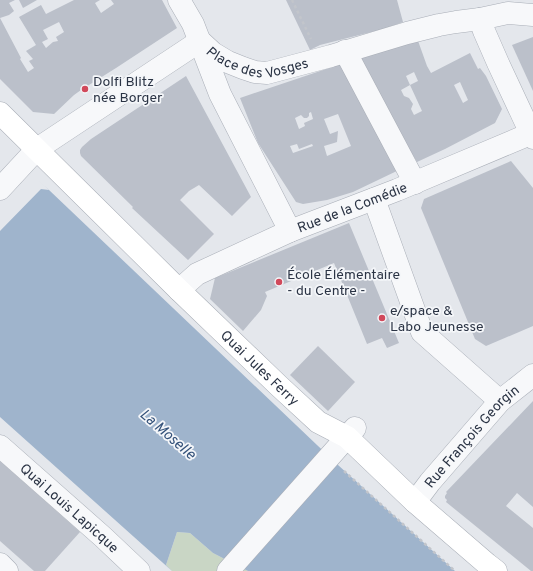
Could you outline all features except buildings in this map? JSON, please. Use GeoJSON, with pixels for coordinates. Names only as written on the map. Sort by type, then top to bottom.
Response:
{"type":"FeatureCollection","features":[{"type":"Feature","properties":{"kind":"street","name":"Place des Vosges"},"geometry":{"type":"LineString","coordinates":[[179,0],[194,24],[220,94],[290,231]]}},
{"type":"Feature","properties":{"kind":"street","name":"Place des Vosges"},"geometry":{"type":"LineString","coordinates":[[200,41],[213,53],[228,62],[255,72],[267,73],[316,50],[345,51],[407,33],[456,22],[480,19],[510,7],[533,15]]}},
{"type":"Feature","properties":{"kind":"street"},"geometry":{"type":"LineString","coordinates":[[480,19],[484,31],[532,136]]}},
{"type":"Feature","properties":{"kind":"street"},"geometry":{"type":"LineString","coordinates":[[0,189],[37,149],[200,41]]}},
{"type":"Feature","properties":{"kind":"street"},"geometry":{"type":"LineString","coordinates":[[345,51],[415,183]]}},
{"type":"Feature","properties":{"kind":"street","name":"Quai Jules Ferry"},"geometry":{"type":"LineString","coordinates":[[0,113],[179,290],[318,422],[351,433],[415,502],[496,571]]}},
{"type":"Feature","properties":{"kind":"street","name":"Rue de la Comédie"},"geometry":{"type":"LineString","coordinates":[[179,290],[196,274],[290,231],[532,136]]}},
{"type":"Feature","properties":{"kind":"street"},"geometry":{"type":"LineString","coordinates":[[374,199],[422,332],[500,401]]}},
{"type":"Feature","properties":{"kind":"street","name":"Rue François Georgin"},"geometry":{"type":"LineString","coordinates":[[415,502],[430,482],[500,401],[533,375]]}},
{"type":"Feature","properties":{"kind":"street"},"geometry":{"type":"LineString","coordinates":[[228,571],[337,464],[351,433]]}},
{"type":"Feature","properties":{"kind":"street","name":"Quai Louis Lapicque"},"geometry":{"type":"LineString","coordinates":[[0,446],[103,537],[130,568]]}},
{"type":"Feature","properties":{"kind":"street"},"geometry":{"type":"LineString","coordinates":[[0,564],[7,571]]}},
{"type":"Feature","properties":{"kind":"path"},"geometry":{"type":"LineString","coordinates":[[292,0],[316,50]]}},
{"type":"Feature","properties":{"kind":"path"},"geometry":{"type":"LineString","coordinates":[[337,464],[455,571]]}},
{"type":"Feature","properties":{"kind":"green space"},"geometry":{"type":"Polygon","coordinates":[[[177,532],[190,533],[213,553],[248,571],[172,571],[166,565],[177,532]]]}},
{"type":"Feature","properties":{"kind":"water","name":"La Moselle"},"geometry":{"type":"Polygon","coordinates":[[[0,150],[49,190],[338,465],[455,571],[248,571],[213,553],[190,533],[177,532],[166,565],[172,571],[0,417],[0,150]]]}},
{"type":"Feature","properties":{"kind":"pier"},"geometry":{"type":"Polygon","coordinates":[[[0,148],[49,190],[41,189],[0,231],[0,148]]]}},
{"type":"Feature","properties":{"kind":"place","name":"Dolfi Blitz née Borger"},"geometry":{"type":"Point","coordinates":[85,89]}},
{"type":"Feature","properties":{"kind":"place","name":"École Élémentaire - du Centre -"},"geometry":{"type":"Point","coordinates":[279,282]}},
{"type":"Feature","properties":{"kind":"place","name":"e/space & Labo Jeunesse"},"geometry":{"type":"Point","coordinates":[382,318]}}]}
